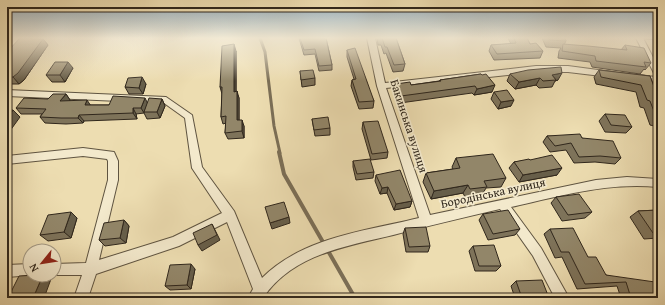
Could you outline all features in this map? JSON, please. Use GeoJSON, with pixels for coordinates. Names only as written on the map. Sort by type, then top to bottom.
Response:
{"type":"FeatureCollection","features":[{"type":"Feature","properties":{"kind":"street","name":"Бакинська вулиця"},"geometry":{"type":"LineString","coordinates":[[373,52],[381,86],[426,221]]}},
{"type":"Feature","properties":{"kind":"street"},"geometry":{"type":"LineString","coordinates":[[646,52],[658,75]]}},
{"type":"Feature","properties":{"kind":"street"},"geometry":{"type":"LineString","coordinates":[[381,86],[544,69],[568,69],[658,80]]}},
{"type":"Feature","properties":{"kind":"street"},"geometry":{"type":"LineString","coordinates":[[7,93],[166,100],[189,117],[197,168],[230,215],[258,294]]}},
{"type":"Feature","properties":{"kind":"street"},"geometry":{"type":"LineString","coordinates":[[7,160],[83,152],[110,155],[113,160],[113,180],[91,269],[81,298]]}},
{"type":"Feature","properties":{"kind":"street","name":"Бородінська вулиця"},"geometry":{"type":"LineString","coordinates":[[258,294],[277,272],[309,253],[335,244],[426,221],[613,182],[636,181],[658,183]]}},
{"type":"Feature","properties":{"kind":"street"},"geometry":{"type":"LineString","coordinates":[[504,204],[537,252],[562,298]]}},
{"type":"Feature","properties":{"kind":"street"},"geometry":{"type":"LineString","coordinates":[[62,270],[91,269],[175,242],[230,215]]}},
{"type":"Feature","properties":{"kind":"street"},"geometry":{"type":"LineString","coordinates":[[7,271],[22,270]]}},
{"type":"Feature","properties":{"kind":"building"},"geometry":{"type":"Polygon","coordinates":[[[7,52],[33,52],[18,73],[13,77],[7,77],[7,52]]]}},
{"type":"Feature","properties":{"kind":"building"},"geometry":{"type":"Polygon","coordinates":[[[222,52],[234,52],[234,92],[237,91],[237,120],[242,120],[242,131],[225,133],[226,116],[221,117],[222,87],[220,87],[222,52]]]}},
{"type":"Feature","properties":{"kind":"building"},"geometry":{"type":"Polygon","coordinates":[[[316,52],[329,52],[332,65],[319,66],[316,52]]]}},
{"type":"Feature","properties":{"kind":"building"},"geometry":{"type":"Polygon","coordinates":[[[348,52],[357,52],[374,101],[359,102],[352,80],[356,79],[348,52]]]}},
{"type":"Feature","properties":{"kind":"building"},"geometry":{"type":"Polygon","coordinates":[[[389,52],[401,52],[405,64],[394,65],[389,52]]]}},
{"type":"Feature","properties":{"kind":"building"},"geometry":{"type":"Polygon","coordinates":[[[496,52],[524,52],[497,54],[496,52]]]}},
{"type":"Feature","properties":{"kind":"building"},"geometry":{"type":"Polygon","coordinates":[[[570,52],[646,52],[651,63],[644,62],[646,67],[596,61],[595,56],[570,52]]]}},
{"type":"Feature","properties":{"kind":"building"},"geometry":{"type":"Polygon","coordinates":[[[55,62],[68,62],[60,75],[46,75],[55,62]]]}},
{"type":"Feature","properties":{"kind":"building"},"geometry":{"type":"Polygon","coordinates":[[[561,67],[562,73],[552,75],[556,80],[543,81],[540,78],[519,82],[510,74],[528,70],[561,67]]]}},
{"type":"Feature","properties":{"kind":"building"},"geometry":{"type":"Polygon","coordinates":[[[313,70],[315,78],[301,80],[300,71],[313,70]]]}},
{"type":"Feature","properties":{"kind":"building"},"geometry":{"type":"Polygon","coordinates":[[[599,70],[650,76],[656,92],[658,93],[658,119],[650,101],[647,100],[641,85],[601,77],[599,70]]]}},
{"type":"Feature","properties":{"kind":"building"},"geometry":{"type":"Polygon","coordinates":[[[486,74],[495,85],[477,89],[475,86],[401,96],[396,84],[410,82],[411,85],[486,74]]]}},
{"type":"Feature","properties":{"kind":"building"},"geometry":{"type":"Polygon","coordinates":[[[142,77],[139,88],[125,87],[128,78],[142,77]]]}},
{"type":"Feature","properties":{"kind":"building"},"geometry":{"type":"Polygon","coordinates":[[[507,90],[514,100],[501,102],[494,92],[507,90]]]}},
{"type":"Feature","properties":{"kind":"building"},"geometry":{"type":"Polygon","coordinates":[[[53,94],[66,94],[60,101],[87,100],[85,105],[109,105],[113,96],[145,98],[141,108],[133,108],[133,113],[79,115],[78,118],[40,117],[46,109],[16,108],[24,98],[48,99],[53,94]]]}},
{"type":"Feature","properties":{"kind":"building"},"geometry":{"type":"Polygon","coordinates":[[[149,98],[162,99],[157,112],[144,112],[149,98]]]}},
{"type":"Feature","properties":{"kind":"building"},"geometry":{"type":"Polygon","coordinates":[[[7,110],[13,110],[7,119],[7,110]]]}},
{"type":"Feature","properties":{"kind":"building"},"geometry":{"type":"Polygon","coordinates":[[[605,114],[625,115],[632,127],[611,125],[605,114]]]}},
{"type":"Feature","properties":{"kind":"building"},"geometry":{"type":"Polygon","coordinates":[[[328,117],[330,128],[314,130],[312,119],[328,117]]]}},
{"type":"Feature","properties":{"kind":"building"},"geometry":{"type":"Polygon","coordinates":[[[378,121],[388,152],[372,154],[363,122],[378,121]]]}},
{"type":"Feature","properties":{"kind":"building"},"geometry":{"type":"Polygon","coordinates":[[[580,134],[582,138],[613,141],[621,158],[600,156],[579,157],[571,143],[555,146],[547,136],[580,134]]]}},
{"type":"Feature","properties":{"kind":"building"},"geometry":{"type":"Polygon","coordinates":[[[493,154],[506,178],[484,181],[487,187],[470,189],[468,185],[434,191],[426,173],[460,168],[456,158],[493,154]]]}},
{"type":"Feature","properties":{"kind":"building"},"geometry":{"type":"Polygon","coordinates":[[[552,155],[562,168],[523,175],[514,162],[530,160],[552,155]]]}},
{"type":"Feature","properties":{"kind":"building"},"geometry":{"type":"Polygon","coordinates":[[[370,159],[374,172],[357,174],[353,161],[370,159]]]}},
{"type":"Feature","properties":{"kind":"building"},"geometry":{"type":"Polygon","coordinates":[[[400,170],[412,201],[396,204],[388,187],[382,188],[376,175],[400,170]]]}},
{"type":"Feature","properties":{"kind":"building"},"geometry":{"type":"Polygon","coordinates":[[[579,194],[592,212],[568,215],[556,197],[579,194]]]}},
{"type":"Feature","properties":{"kind":"building"},"geometry":{"type":"Polygon","coordinates":[[[284,202],[289,217],[270,223],[265,207],[284,202]]]}},
{"type":"Feature","properties":{"kind":"building"},"geometry":{"type":"Polygon","coordinates":[[[508,210],[520,229],[493,234],[483,214],[508,210]]]}},
{"type":"Feature","properties":{"kind":"building"},"geometry":{"type":"Polygon","coordinates":[[[658,210],[658,233],[653,233],[638,211],[658,210]]]}},
{"type":"Feature","properties":{"kind":"building"},"geometry":{"type":"Polygon","coordinates":[[[71,212],[64,232],[40,235],[48,215],[71,212]]]}},
{"type":"Feature","properties":{"kind":"building"},"geometry":{"type":"Polygon","coordinates":[[[124,220],[120,238],[99,240],[104,223],[124,220]]]}},
{"type":"Feature","properties":{"kind":"building"},"geometry":{"type":"Polygon","coordinates":[[[212,224],[217,235],[198,245],[193,233],[212,224]]]}},
{"type":"Feature","properties":{"kind":"building"},"geometry":{"type":"Polygon","coordinates":[[[426,227],[430,246],[409,247],[405,228],[426,227]]]}},
{"type":"Feature","properties":{"kind":"building"},"geometry":{"type":"Polygon","coordinates":[[[573,228],[588,257],[596,257],[606,275],[655,282],[658,291],[658,298],[631,298],[626,282],[585,284],[569,252],[561,252],[550,229],[573,228]]]}},
{"type":"Feature","properties":{"kind":"building"},"geometry":{"type":"Polygon","coordinates":[[[494,245],[501,266],[479,266],[473,246],[494,245]]]}},
{"type":"Feature","properties":{"kind":"building"},"geometry":{"type":"Polygon","coordinates":[[[191,264],[187,285],[165,286],[170,265],[191,264]]]}},
{"type":"Feature","properties":{"kind":"building"},"geometry":{"type":"Polygon","coordinates":[[[19,276],[22,276],[22,283],[40,283],[33,298],[8,298],[19,276]]]}},
{"type":"Feature","properties":{"kind":"building"},"geometry":{"type":"Polygon","coordinates":[[[542,280],[549,298],[522,298],[516,281],[542,280]]]}},
{"type":"Feature","properties":{"kind":"waterway"},"geometry":{"type":"LineString","coordinates":[[265,52],[274,126],[280,153]]}},
{"type":"Feature","properties":{"kind":"waterway"},"geometry":{"type":"LineString","coordinates":[[279,152],[284,174],[355,298]]}}]}
